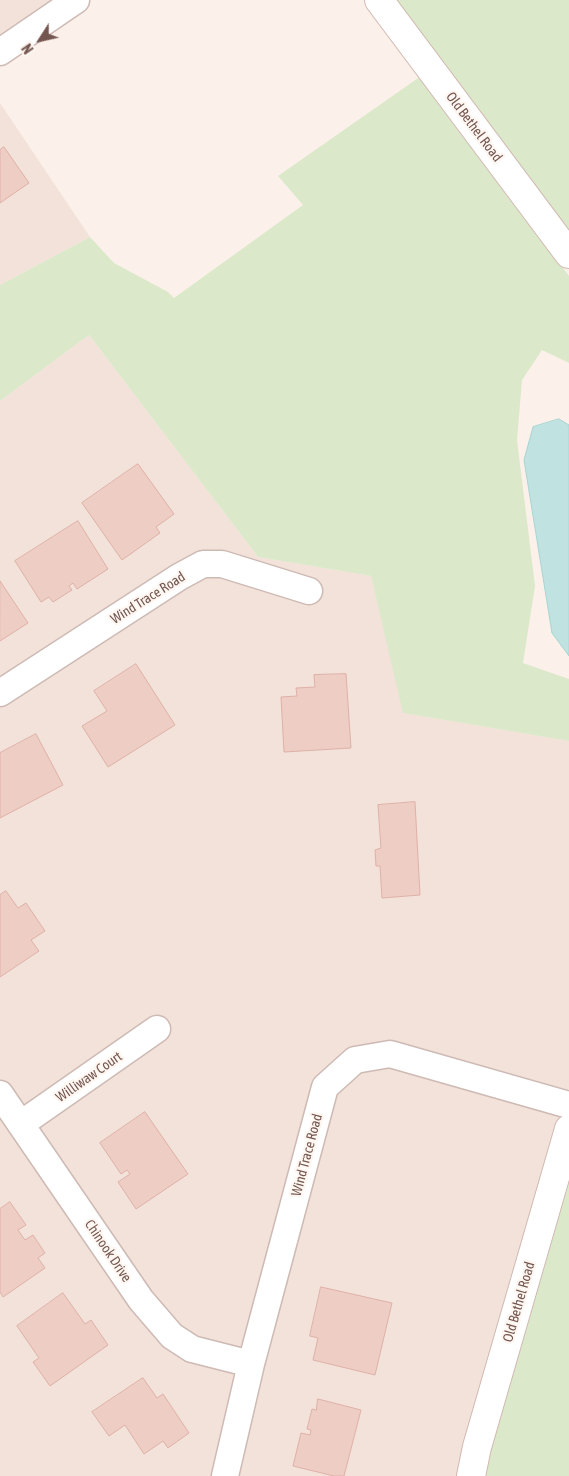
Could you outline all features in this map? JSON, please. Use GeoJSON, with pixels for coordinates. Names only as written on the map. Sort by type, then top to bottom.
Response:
{"type":"FeatureCollection","features":[{"type":"Feature","properties":{"kind":"street"},"geometry":{"type":"LineString","coordinates":[[0,52],[76,0]]}},
{"type":"Feature","properties":{"kind":"street","name":"Old Bethel Road"},"geometry":{"type":"LineString","coordinates":[[379,0],[569,254]]}},
{"type":"Feature","properties":{"kind":"street","name":"Wind Trace Road"},"geometry":{"type":"LineString","coordinates":[[0,693],[203,564],[222,564],[309,591]]}},
{"type":"Feature","properties":{"kind":"street","name":"Williwaw Court"},"geometry":{"type":"LineString","coordinates":[[21,1124],[157,1029]]}},
{"type":"Feature","properties":{"kind":"street","name":"Wind Trace Road"},"geometry":{"type":"LineString","coordinates":[[225,1476],[251,1364],[325,1087],[355,1060],[390,1054],[569,1106]]}},
{"type":"Feature","properties":{"kind":"street","name":"Chinook Drive"},"geometry":{"type":"LineString","coordinates":[[0,1094],[141,1300],[172,1336],[192,1349],[251,1364]]}},
{"type":"Feature","properties":{"kind":"street","name":"Old Bethel Road"},"geometry":{"type":"LineString","coordinates":[[470,1476],[569,1129]]}},
{"type":"Feature","properties":{"kind":"shaded area"},"geometry":{"type":"Polygon","coordinates":[[[0,0],[74,0],[0,50],[0,0]]]}},
{"type":"Feature","properties":{"kind":"shaded area"},"geometry":{"type":"Polygon","coordinates":[[[0,103],[90,237],[0,285],[0,103]]]}},
{"type":"Feature","properties":{"kind":"shaded area"},"geometry":{"type":"Polygon","coordinates":[[[89,335],[258,557],[371,576],[404,713],[569,741],[569,1088],[465,1445],[459,1476],[0,1476],[0,401],[89,335]]]}},
{"type":"Feature","properties":{"kind":"green space"},"geometry":{"type":"Polygon","coordinates":[[[394,0],[569,0],[569,233],[394,0]]]}},
{"type":"Feature","properties":{"kind":"green space"},"geometry":{"type":"Polygon","coordinates":[[[421,76],[569,276],[569,363],[542,350],[522,380],[517,440],[535,586],[523,663],[569,679],[569,741],[403,713],[371,576],[258,557],[89,335],[0,401],[0,285],[90,237],[114,263],[168,292],[174,298],[303,205],[278,176],[421,76]]]}},
{"type":"Feature","properties":{"kind":"green space"},"geometry":{"type":"Polygon","coordinates":[[[569,1172],[569,1476],[483,1476],[569,1172]]]}},
{"type":"Feature","properties":{"kind":"water"},"geometry":{"type":"Polygon","coordinates":[[[559,419],[569,425],[569,656],[552,633],[524,460],[533,427],[559,419]]]}},
{"type":"Feature","properties":{"kind":"building"},"geometry":{"type":"Polygon","coordinates":[[[4,147],[29,183],[0,203],[0,150],[4,147]]]}},
{"type":"Feature","properties":{"kind":"building"},"geometry":{"type":"Polygon","coordinates":[[[138,464],[174,514],[156,527],[160,533],[122,560],[82,503],[138,464]]]}},
{"type":"Feature","properties":{"kind":"building"},"geometry":{"type":"Polygon","coordinates":[[[78,521],[108,569],[77,589],[73,583],[69,586],[72,590],[53,602],[49,597],[41,602],[15,561],[78,521]]]}},
{"type":"Feature","properties":{"kind":"building"},"geometry":{"type":"Polygon","coordinates":[[[0,581],[28,623],[0,641],[0,581]]]}},
{"type":"Feature","properties":{"kind":"building"},"geometry":{"type":"Polygon","coordinates":[[[136,664],[175,725],[108,767],[82,726],[107,711],[94,691],[136,664]]]}},
{"type":"Feature","properties":{"kind":"building"},"geometry":{"type":"Polygon","coordinates":[[[346,674],[351,748],[284,752],[281,697],[297,696],[296,688],[315,687],[314,675],[346,674]]]}},
{"type":"Feature","properties":{"kind":"building"},"geometry":{"type":"Polygon","coordinates":[[[36,734],[63,785],[0,818],[0,753],[36,734]]]}},
{"type":"Feature","properties":{"kind":"building"},"geometry":{"type":"Polygon","coordinates":[[[415,802],[420,895],[382,898],[380,866],[376,866],[375,850],[381,848],[378,805],[415,802]]]}},
{"type":"Feature","properties":{"kind":"building"},"geometry":{"type":"Polygon","coordinates":[[[6,891],[18,908],[26,903],[45,931],[31,940],[39,951],[0,977],[0,895],[6,891]]]}},
{"type":"Feature","properties":{"kind":"building"},"geometry":{"type":"Polygon","coordinates":[[[145,1112],[188,1174],[136,1209],[118,1182],[130,1174],[127,1170],[121,1174],[100,1143],[145,1112]]]}},
{"type":"Feature","properties":{"kind":"building"},"geometry":{"type":"Polygon","coordinates":[[[10,1202],[26,1225],[18,1230],[25,1240],[33,1235],[45,1253],[38,1258],[45,1268],[3,1297],[0,1292],[0,1209],[10,1202]]]}},
{"type":"Feature","properties":{"kind":"building"},"geometry":{"type":"Polygon","coordinates":[[[321,1287],[392,1303],[375,1375],[313,1360],[318,1338],[310,1336],[321,1287]]]}},
{"type":"Feature","properties":{"kind":"building"},"geometry":{"type":"Polygon","coordinates":[[[63,1293],[85,1324],[91,1320],[108,1345],[50,1386],[33,1362],[39,1358],[17,1326],[63,1293]]]}},
{"type":"Feature","properties":{"kind":"building"},"geometry":{"type":"Polygon","coordinates":[[[143,1378],[157,1398],[163,1394],[189,1433],[168,1448],[163,1441],[144,1454],[125,1425],[109,1436],[92,1412],[143,1378]]]}},
{"type":"Feature","properties":{"kind":"building"},"geometry":{"type":"Polygon","coordinates":[[[318,1399],[361,1410],[344,1476],[334,1476],[293,1466],[301,1433],[310,1435],[311,1430],[307,1429],[312,1409],[316,1410],[318,1399]]]}}]}
